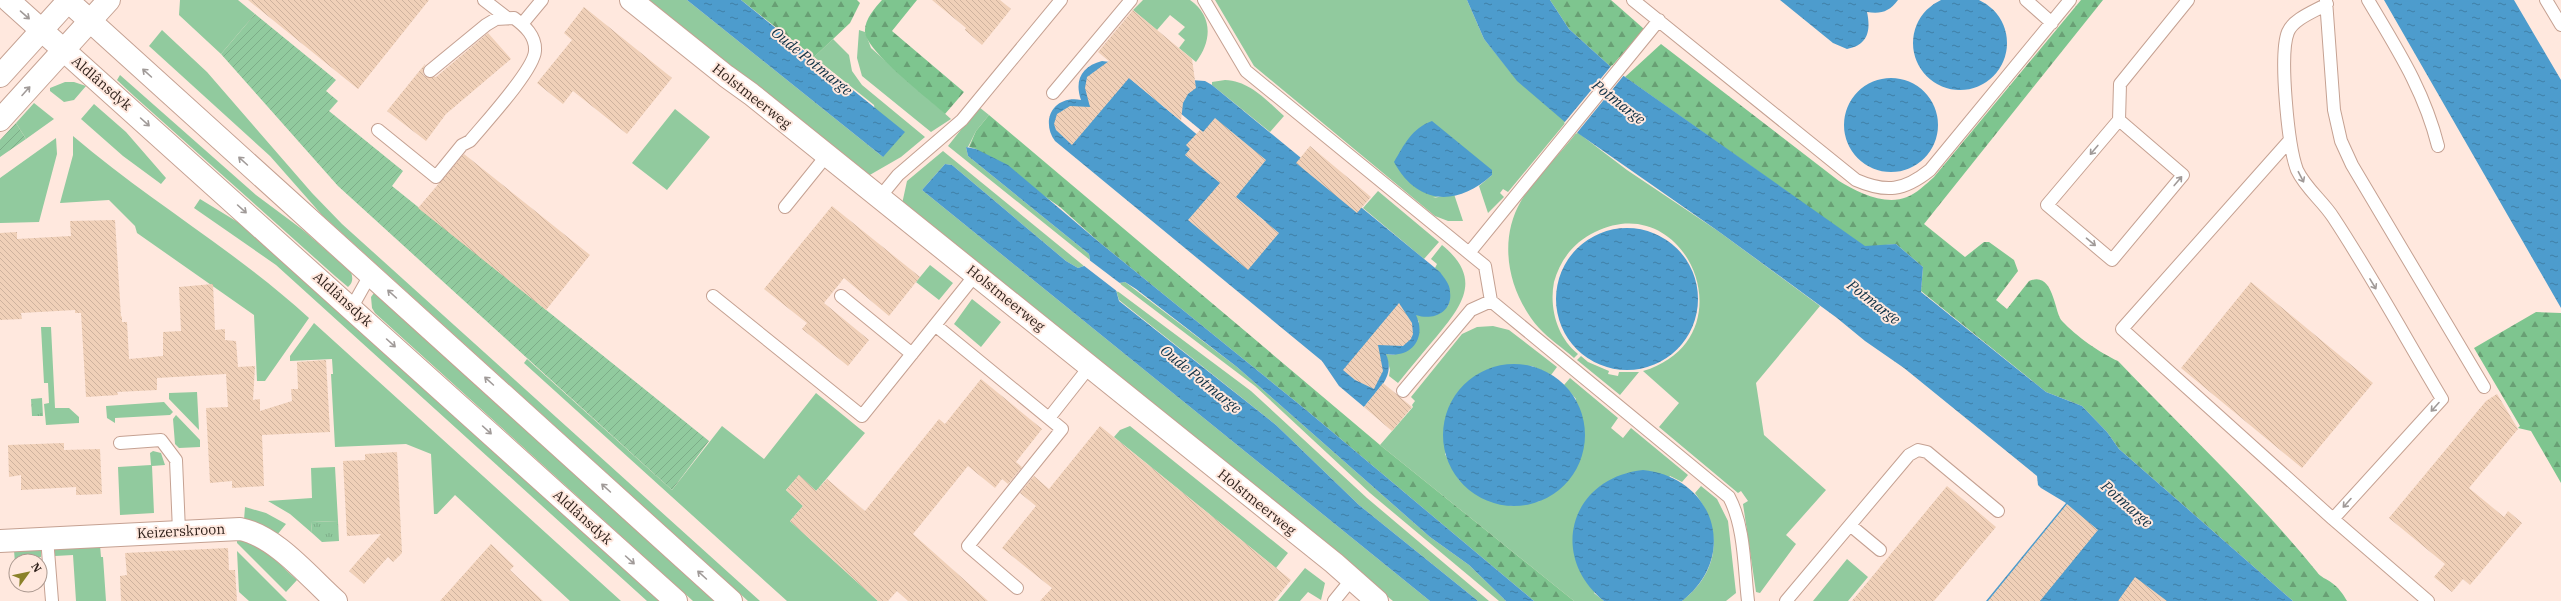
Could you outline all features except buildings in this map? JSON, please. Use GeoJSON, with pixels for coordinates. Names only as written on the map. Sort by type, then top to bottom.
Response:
{"type":"FeatureCollection","features":[{"type":"Feature","properties":{"kind":"main road","name":"Aldlânsdyk"},"geometry":{"type":"LineString","coordinates":[[8,0],[676,601]]}},
{"type":"Feature","properties":{"kind":"main road"},"geometry":{"type":"LineString","coordinates":[[0,76],[68,0],[731,601]]}},
{"type":"Feature","properties":{"kind":"main road"},"geometry":{"type":"LineString","coordinates":[[0,120],[109,0]]}},
{"type":"Feature","properties":{"kind":"main road","name":"Holstmeerweg"},"geometry":{"type":"LineString","coordinates":[[631,0],[976,274],[1334,563],[1351,580],[1376,601]]}},
{"type":"Feature","properties":{"kind":"main road","name":"Keizerskroon"},"geometry":{"type":"LineString","coordinates":[[0,541],[240,529],[256,534],[272,543],[336,601]]}},
{"type":"Feature","properties":{"kind":"lane"},"geometry":{"type":"LineString","coordinates":[[484,0],[506,17]]}},
{"type":"Feature","properties":{"kind":"lane"},"geometry":{"type":"LineString","coordinates":[[522,24],[542,0]]}},
{"type":"Feature","properties":{"kind":"lane"},"geometry":{"type":"LineString","coordinates":[[880,197],[898,175],[962,120],[1062,0]]}},
{"type":"Feature","properties":{"kind":"lane"},"geometry":{"type":"LineString","coordinates":[[1053,93],[1131,0]]}},
{"type":"Feature","properties":{"kind":"lane"},"geometry":{"type":"LineString","coordinates":[[1204,0],[1246,71],[1485,266],[1491,301],[1729,497],[1735,508],[1738,522],[1748,601]]}},
{"type":"Feature","properties":{"kind":"lane"},"geometry":{"type":"LineString","coordinates":[[1633,0],[1856,180],[1874,188],[1895,189],[1916,181],[1930,170],[2070,0]]}},
{"type":"Feature","properties":{"kind":"lane"},"geometry":{"type":"LineString","coordinates":[[2026,0],[2052,23]]}},
{"type":"Feature","properties":{"kind":"lane"},"geometry":{"type":"LineString","coordinates":[[2119,120],[2183,175],[2112,260],[2047,205],[2119,120],[2120,84],[2188,0]]}},
{"type":"Feature","properties":{"kind":"lane"},"geometry":{"type":"LineString","coordinates":[[2368,0],[2419,86],[2431,116],[2438,146]]}},
{"type":"Feature","properties":{"kind":"lane"},"geometry":{"type":"LineString","coordinates":[[2546,0],[2561,25]]}},
{"type":"Feature","properties":{"kind":"lane"},"geometry":{"type":"LineString","coordinates":[[2333,519],[2442,399],[2332,216],[2308,190],[2297,169],[2290,140],[2284,54],[2288,31],[2296,22],[2326,2],[2334,110],[2341,141],[2352,165],[2484,387]]}},
{"type":"Feature","properties":{"kind":"lane"},"geometry":{"type":"LineString","coordinates":[[378,130],[436,177],[462,145],[470,141],[532,61],[534,42],[522,24],[514,18],[506,17],[496,19],[486,24],[430,71]]}},
{"type":"Feature","properties":{"kind":"lane"},"geometry":{"type":"LineString","coordinates":[[1469,253],[1658,20]]}},
{"type":"Feature","properties":{"kind":"lane"},"geometry":{"type":"LineString","coordinates":[[2290,140],[2122,329],[2333,519],[2428,601]]}},
{"type":"Feature","properties":{"kind":"lane"},"geometry":{"type":"LineString","coordinates":[[785,207],[827,155]]}},
{"type":"Feature","properties":{"kind":"lane"},"geometry":{"type":"LineString","coordinates":[[713,296],[862,416],[976,274]]}},
{"type":"Feature","properties":{"kind":"lane"},"geometry":{"type":"LineString","coordinates":[[352,308],[370,275]]}},
{"type":"Feature","properties":{"kind":"lane"},"geometry":{"type":"LineString","coordinates":[[841,296],[912,354]]}},
{"type":"Feature","properties":{"kind":"lane"},"geometry":{"type":"LineString","coordinates":[[1404,391],[1471,310],[1491,301]]}},
{"type":"Feature","properties":{"kind":"lane"},"geometry":{"type":"LineString","coordinates":[[935,325],[1062,429],[968,546],[1017,588]]}},
{"type":"Feature","properties":{"kind":"lane"},"geometry":{"type":"LineString","coordinates":[[1049,418],[1090,366]]}},
{"type":"Feature","properties":{"kind":"lane"},"geometry":{"type":"LineString","coordinates":[[120,443],[161,440],[176,460],[179,531]]}},
{"type":"Feature","properties":{"kind":"lane"},"geometry":{"type":"LineString","coordinates":[[1786,601],[1909,455],[1918,450],[1927,452],[1998,511]]}},
{"type":"Feature","properties":{"kind":"lane"},"geometry":{"type":"LineString","coordinates":[[1850,525],[1880,550]]}},
{"type":"Feature","properties":{"kind":"lane"},"geometry":{"type":"LineString","coordinates":[[47,538],[52,601]]}},
{"type":"Feature","properties":{"kind":"lane"},"geometry":{"type":"LineString","coordinates":[[1334,601],[1351,580]]}},
{"type":"Feature","properties":{"kind":"green space"},"geometry":{"type":"Polygon","coordinates":[[[180,0],[238,0],[255,14],[221,54],[179,15],[180,0]]]}},
{"type":"Feature","properties":{"kind":"green space"},"geometry":{"type":"Polygon","coordinates":[[[649,0],[687,0],[883,157],[874,105],[814,57],[833,39],[849,55],[852,71],[862,85],[925,137],[901,157],[868,176],[649,0]]]}},
{"type":"Feature","properties":{"kind":"green space"},"geometry":{"type":"Polygon","coordinates":[[[741,0],[857,0],[860,3],[850,23],[814,57],[741,0]]]}},
{"type":"Feature","properties":{"kind":"green space"},"geometry":{"type":"Polygon","coordinates":[[[882,0],[917,0],[892,31],[964,92],[945,114],[899,74],[876,51],[868,40],[865,32],[866,23],[870,14],[882,0]]]}},
{"type":"Feature","properties":{"kind":"green space"},"geometry":{"type":"Polygon","coordinates":[[[1143,0],[1190,0],[1198,6],[1203,13],[1208,29],[1205,46],[1196,62],[1179,48],[1185,40],[1178,34],[1185,27],[1170,15],[1157,30],[1133,10],[1143,0]]]}},
{"type":"Feature","properties":{"kind":"green space"},"geometry":{"type":"Polygon","coordinates":[[[1215,0],[1467,0],[1484,39],[1517,80],[1566,122],[1508,192],[1503,189],[1500,193],[1504,197],[1488,213],[1479,186],[1492,175],[1433,198],[1454,194],[1463,221],[1448,221],[1435,216],[1254,66],[1215,0]]]}},
{"type":"Feature","properties":{"kind":"green space"},"geometry":{"type":"Polygon","coordinates":[[[1550,0],[1611,0],[1644,29],[1611,67],[1569,29],[1550,0]]]}},
{"type":"Feature","properties":{"kind":"green space"},"geometry":{"type":"Polygon","coordinates":[[[2081,0],[2103,0],[1924,224],[1965,257],[1984,242],[1989,242],[2014,260],[2018,271],[1996,300],[2007,309],[2029,281],[2037,279],[2044,281],[2052,294],[2062,321],[2088,344],[2118,361],[2270,517],[2318,574],[2334,585],[2347,601],[2293,601],[2119,449],[2107,432],[2082,406],[2046,392],[1921,291],[1923,267],[1896,244],[1865,247],[1625,77],[1661,44],[1839,181],[1863,193],[1881,199],[1898,199],[1914,194],[1934,177],[2081,0]]]}},
{"type":"Feature","properties":{"kind":"green space"},"geometry":{"type":"Polygon","coordinates":[[[255,14],[336,80],[326,91],[338,101],[329,111],[403,171],[392,186],[709,441],[672,490],[338,186],[221,54],[255,14]]]}},
{"type":"Feature","properties":{"kind":"green space"},"geometry":{"type":"Polygon","coordinates":[[[162,30],[207,72],[312,193],[342,224],[760,601],[748,601],[322,215],[270,156],[149,46],[162,30]]]}},
{"type":"Feature","properties":{"kind":"green space"},"geometry":{"type":"Polygon","coordinates":[[[859,30],[865,32],[871,48],[951,119],[931,132],[862,76],[857,58],[859,30]]]}},
{"type":"Feature","properties":{"kind":"green space"},"geometry":{"type":"Polygon","coordinates":[[[120,75],[256,195],[303,230],[351,272],[351,284],[348,287],[335,276],[134,96],[117,80],[120,75]]]}},
{"type":"Feature","properties":{"kind":"green space"},"geometry":{"type":"Polygon","coordinates":[[[1225,80],[1242,84],[1257,92],[1284,116],[1270,132],[1212,85],[1212,82],[1225,80]]]}},
{"type":"Feature","properties":{"kind":"green space"},"geometry":{"type":"Polygon","coordinates":[[[65,82],[74,82],[86,86],[74,100],[64,102],[50,91],[50,88],[65,82]]]}},
{"type":"Feature","properties":{"kind":"green space"},"geometry":{"type":"Polygon","coordinates":[[[34,103],[54,119],[26,139],[16,123],[34,103]]]}},
{"type":"Feature","properties":{"kind":"green space"},"geometry":{"type":"Polygon","coordinates":[[[94,104],[126,132],[166,178],[161,184],[123,156],[81,119],[94,104]]]}},
{"type":"Feature","properties":{"kind":"green space"},"geometry":{"type":"Polygon","coordinates":[[[979,107],[989,115],[976,131],[968,147],[966,147],[968,156],[1089,254],[1090,260],[948,146],[979,107]]]}},
{"type":"Feature","properties":{"kind":"green space"},"geometry":{"type":"Polygon","coordinates":[[[675,109],[710,137],[667,190],[632,163],[675,109]]]}},
{"type":"Feature","properties":{"kind":"green space"},"geometry":{"type":"Polygon","coordinates":[[[989,115],[1380,445],[1574,601],[1534,601],[1305,409],[1099,242],[1060,207],[976,149],[969,147],[976,131],[989,115]]]}},
{"type":"Feature","properties":{"kind":"green space"},"geometry":{"type":"Polygon","coordinates":[[[16,123],[26,139],[0,157],[0,140],[16,123]]]}},
{"type":"Feature","properties":{"kind":"green space"},"geometry":{"type":"Polygon","coordinates":[[[1577,132],[1627,170],[1718,231],[1820,306],[1756,383],[1764,435],[1826,490],[1786,535],[1796,544],[1760,593],[1756,592],[1743,504],[1748,501],[1741,491],[1738,493],[1659,427],[1679,403],[1643,371],[1676,354],[1694,329],[1700,300],[1694,272],[1679,247],[1656,230],[1628,223],[1595,232],[1574,246],[1560,266],[1554,282],[1553,302],[1556,321],[1560,331],[1578,354],[1574,358],[1539,328],[1520,300],[1514,284],[1508,250],[1509,233],[1514,217],[1527,192],[1577,132]]]}},
{"type":"Feature","properties":{"kind":"green space"},"geometry":{"type":"Polygon","coordinates":[[[73,136],[102,160],[252,270],[309,318],[265,381],[257,381],[254,315],[137,233],[135,226],[109,200],[60,203],[73,155],[73,136]]]}},
{"type":"Feature","properties":{"kind":"green space"},"geometry":{"type":"Polygon","coordinates":[[[56,138],[57,154],[39,222],[0,223],[0,178],[56,138]]]}},
{"type":"Feature","properties":{"kind":"green space"},"geometry":{"type":"Polygon","coordinates":[[[943,151],[1084,266],[1078,268],[1066,261],[952,165],[945,164],[922,190],[1430,601],[1393,601],[902,204],[907,181],[943,151]]]}},
{"type":"Feature","properties":{"kind":"green space"},"geometry":{"type":"Polygon","coordinates":[[[1378,191],[1439,242],[1424,259],[1363,208],[1378,191]]]}},
{"type":"Feature","properties":{"kind":"green space"},"geometry":{"type":"Polygon","coordinates":[[[200,199],[249,229],[659,601],[647,601],[276,265],[194,208],[200,199]]]}},
{"type":"Feature","properties":{"kind":"green space"},"geometry":{"type":"Polygon","coordinates":[[[1442,245],[1462,268],[1465,280],[1465,290],[1461,301],[1447,324],[1398,383],[1389,376],[1390,370],[1386,354],[1394,355],[1419,322],[1415,315],[1448,306],[1450,295],[1448,285],[1435,268],[1437,264],[1431,259],[1442,245]]]}},
{"type":"Feature","properties":{"kind":"green space"},"geometry":{"type":"Polygon","coordinates":[[[930,265],[953,283],[939,300],[916,282],[930,265]]]}},
{"type":"Feature","properties":{"kind":"green space"},"geometry":{"type":"Polygon","coordinates":[[[1125,282],[1237,367],[1430,537],[1469,565],[1506,601],[1499,601],[1370,493],[1255,386],[1119,283],[1125,282]]]}},
{"type":"Feature","properties":{"kind":"green space"},"geometry":{"type":"Polygon","coordinates":[[[1116,290],[1251,391],[1367,498],[1489,601],[1478,601],[1359,505],[1276,425],[1119,300],[1116,290]]]}},
{"type":"Feature","properties":{"kind":"green space"},"geometry":{"type":"Polygon","coordinates":[[[374,293],[715,601],[693,601],[375,313],[372,308],[371,297],[374,293]]]}},
{"type":"Feature","properties":{"kind":"green space"},"geometry":{"type":"Polygon","coordinates":[[[972,299],[1001,322],[981,347],[954,324],[972,299]]]}},
{"type":"Feature","properties":{"kind":"green space"},"geometry":{"type":"Polygon","coordinates":[[[2536,312],[2561,313],[2561,483],[2531,431],[2518,428],[2520,426],[2474,348],[2536,312]]]}},
{"type":"Feature","properties":{"kind":"green space"},"geometry":{"type":"Polygon","coordinates":[[[314,323],[621,601],[570,601],[455,495],[437,514],[434,514],[431,454],[406,444],[335,447],[331,374],[333,374],[332,359],[290,361],[290,356],[314,323]]]}},
{"type":"Feature","properties":{"kind":"green space"},"geometry":{"type":"Polygon","coordinates":[[[1493,326],[1509,330],[1557,367],[1551,375],[1532,366],[1505,365],[1445,454],[1459,480],[1511,506],[1540,501],[1576,399],[1564,385],[1570,378],[1618,418],[1611,428],[1623,438],[1631,428],[1688,475],[1682,482],[1670,476],[1594,593],[1604,601],[1574,601],[1380,445],[1413,407],[1412,405],[1415,401],[1411,397],[1462,334],[1477,327],[1493,326]]]}},
{"type":"Feature","properties":{"kind":"green space"},"geometry":{"type":"Polygon","coordinates":[[[41,327],[51,327],[55,408],[69,408],[79,417],[79,423],[46,425],[44,404],[49,403],[48,383],[44,383],[41,327]]]}},
{"type":"Feature","properties":{"kind":"green space"},"geometry":{"type":"Polygon","coordinates":[[[1581,356],[1588,362],[1609,371],[1608,374],[1618,376],[1619,372],[1639,372],[1620,395],[1577,360],[1581,356]]]}},
{"type":"Feature","properties":{"kind":"green space"},"geometry":{"type":"Polygon","coordinates":[[[527,359],[672,490],[722,426],[764,459],[816,393],[865,433],[816,491],[799,475],[786,490],[803,506],[790,521],[878,601],[787,601],[524,363],[527,359]]]}},
{"type":"Feature","properties":{"kind":"green space"},"geometry":{"type":"Polygon","coordinates":[[[197,392],[199,430],[169,399],[169,393],[197,392]]]}},
{"type":"Feature","properties":{"kind":"green space"},"geometry":{"type":"Polygon","coordinates":[[[42,398],[43,416],[32,416],[31,399],[42,398]]]}},
{"type":"Feature","properties":{"kind":"green space"},"geometry":{"type":"Polygon","coordinates":[[[164,402],[173,412],[170,415],[115,418],[115,423],[107,418],[106,406],[164,402]]]}},
{"type":"Feature","properties":{"kind":"green space"},"geometry":{"type":"Polygon","coordinates":[[[176,415],[200,440],[200,447],[179,448],[175,444],[173,419],[176,415]]]}},
{"type":"Feature","properties":{"kind":"green space"},"geometry":{"type":"Polygon","coordinates":[[[1130,426],[1288,553],[1276,568],[1114,437],[1120,430],[1130,426]]]}},
{"type":"Feature","properties":{"kind":"green space"},"geometry":{"type":"Polygon","coordinates":[[[153,451],[161,453],[165,465],[152,466],[154,513],[120,515],[118,467],[151,465],[150,453],[153,451]]]}},
{"type":"Feature","properties":{"kind":"green space"},"geometry":{"type":"Polygon","coordinates":[[[335,467],[338,521],[311,522],[312,533],[290,514],[268,501],[312,498],[311,468],[335,467]]]}},
{"type":"Feature","properties":{"kind":"green space"},"geometry":{"type":"Polygon","coordinates":[[[1701,486],[1717,499],[1728,521],[1736,593],[1726,601],[1682,601],[1695,589],[1704,577],[1710,564],[1713,550],[1713,536],[1710,522],[1704,507],[1695,493],[1701,486]]]}},
{"type":"Feature","properties":{"kind":"green space"},"geometry":{"type":"Polygon","coordinates":[[[245,507],[266,513],[286,524],[277,535],[244,520],[245,507]]]}},
{"type":"Feature","properties":{"kind":"green space"},"geometry":{"type":"Polygon","coordinates":[[[338,521],[339,541],[322,542],[312,533],[311,522],[338,521]]]}},
{"type":"Feature","properties":{"kind":"green space"},"geometry":{"type":"Polygon","coordinates":[[[237,539],[246,541],[270,555],[297,580],[286,592],[237,543],[237,539]]]}},
{"type":"Feature","properties":{"kind":"green space"},"geometry":{"type":"Polygon","coordinates":[[[100,545],[101,557],[103,557],[106,601],[76,601],[73,555],[55,556],[55,548],[100,545]]]}},
{"type":"Feature","properties":{"kind":"green space"},"geometry":{"type":"Polygon","coordinates":[[[41,548],[41,553],[14,553],[14,550],[41,548]]]}},
{"type":"Feature","properties":{"kind":"green space"},"geometry":{"type":"Polygon","coordinates":[[[237,551],[287,601],[249,601],[239,592],[237,551]]]}},
{"type":"Feature","properties":{"kind":"green space"},"geometry":{"type":"Polygon","coordinates":[[[1847,559],[1868,577],[1848,601],[1813,601],[1847,559]]]}},
{"type":"Feature","properties":{"kind":"green space"},"geometry":{"type":"Polygon","coordinates":[[[1305,568],[1325,583],[1321,600],[1308,592],[1300,601],[1278,601],[1305,568]]]}},
{"type":"Feature","properties":{"kind":"water"},"geometry":{"type":"Polygon","coordinates":[[[1960,-4],[1978,0],[1993,10],[2003,25],[2007,43],[2003,61],[1993,76],[1978,86],[1960,90],[1942,86],[1927,76],[1917,61],[1913,43],[1917,25],[1927,10],[1942,0],[1960,-4]]]}},
{"type":"Feature","properties":{"kind":"water","name":"Oude Potmarge"},"geometry":{"type":"Polygon","coordinates":[[[687,0],[741,0],[905,132],[883,157],[687,0]]]}},
{"type":"Feature","properties":{"kind":"water","name":"Potmarge"},"geometry":{"type":"Polygon","coordinates":[[[1467,0],[1550,0],[1569,29],[1611,67],[1865,246],[1896,244],[1923,267],[1921,292],[2046,392],[2082,406],[2107,432],[2119,449],[2293,601],[1986,601],[2066,503],[2041,488],[2038,485],[2037,476],[1904,368],[1865,341],[1837,318],[1718,231],[1579,134],[1517,81],[1484,39],[1467,0]]]}},
{"type":"Feature","properties":{"kind":"water"},"geometry":{"type":"Polygon","coordinates":[[[1780,0],[1898,0],[1888,10],[1876,13],[1867,12],[1869,25],[1864,41],[1847,49],[1833,43],[1780,0]]]}},
{"type":"Feature","properties":{"kind":"water"},"geometry":{"type":"Polygon","coordinates":[[[2384,0],[2514,0],[2561,80],[2561,308],[2384,0]]]}},
{"type":"Feature","properties":{"kind":"water"},"geometry":{"type":"Polygon","coordinates":[[[1102,61],[1110,62],[1200,137],[1203,132],[1180,113],[1177,106],[1191,80],[1205,81],[1212,85],[1440,272],[1450,289],[1450,299],[1448,305],[1445,310],[1435,316],[1422,317],[1416,315],[1419,323],[1418,339],[1409,350],[1403,353],[1395,355],[1386,354],[1389,370],[1387,376],[1384,383],[1364,407],[1339,386],[1322,361],[1055,141],[1049,125],[1052,111],[1063,101],[1072,99],[1081,100],[1079,93],[1079,80],[1085,70],[1095,63],[1102,61]],[[1232,194],[1200,228],[1266,222],[1232,194]]]}},
{"type":"Feature","properties":{"kind":"water"},"geometry":{"type":"Polygon","coordinates":[[[1891,78],[1909,82],[1924,92],[1934,107],[1938,125],[1934,143],[1924,158],[1909,168],[1891,172],[1873,168],[1858,158],[1848,143],[1844,125],[1848,107],[1858,92],[1873,82],[1891,78]]]}},
{"type":"Feature","properties":{"kind":"water"},"geometry":{"type":"Polygon","coordinates":[[[1432,121],[1492,170],[1492,175],[1465,193],[1452,196],[1438,197],[1414,187],[1403,176],[1394,162],[1409,138],[1419,128],[1432,121]]]}},
{"type":"Feature","properties":{"kind":"water","name":"Oude Potmarge"},"geometry":{"type":"Polygon","coordinates":[[[966,147],[976,149],[1008,165],[1099,242],[1305,409],[1534,601],[1506,601],[1469,565],[1430,537],[1237,367],[1136,289],[1125,282],[1119,283],[1116,290],[1119,301],[1276,425],[1359,505],[1478,601],[1430,601],[922,190],[945,164],[952,165],[1066,261],[1078,268],[1084,266],[1090,260],[1089,254],[968,156],[966,147]]]}},
{"type":"Feature","properties":{"kind":"water"},"geometry":{"type":"Polygon","coordinates":[[[1620,228],[1634,228],[1648,231],[1660,236],[1672,244],[1682,254],[1690,266],[1695,278],[1698,299],[1697,313],[1690,332],[1682,344],[1672,354],[1660,362],[1648,367],[1634,370],[1620,370],[1606,367],[1594,362],[1582,354],[1572,344],[1564,332],[1559,320],[1556,306],[1556,292],[1559,278],[1564,266],[1572,254],[1582,244],[1594,236],[1606,231],[1620,228]]]}},
{"type":"Feature","properties":{"kind":"water"},"geometry":{"type":"Polygon","coordinates":[[[1514,364],[1535,367],[1559,380],[1569,390],[1582,414],[1585,435],[1582,456],[1569,480],[1559,490],[1535,503],[1514,506],[1493,503],[1469,490],[1459,480],[1446,456],[1443,435],[1446,414],[1459,390],[1469,380],[1493,367],[1514,364]]]}},
{"type":"Feature","properties":{"kind":"water"},"geometry":{"type":"Polygon","coordinates":[[[1643,470],[1667,476],[1687,487],[1702,503],[1711,521],[1714,542],[1710,563],[1700,583],[1682,601],[1604,601],[1587,583],[1576,563],[1572,542],[1575,522],[1584,503],[1598,488],[1618,476],[1643,470]]]}},
{"type":"Feature","properties":{"kind":"pier"},"geometry":{"type":"Polygon","coordinates":[[[1612,65],[1625,74],[1576,134],[1564,123],[1612,65]]]}},
{"type":"Feature","properties":{"kind":"pier"},"geometry":{"type":"Polygon","coordinates":[[[1088,259],[1121,284],[1118,292],[1083,265],[1088,259]]]}}]}
